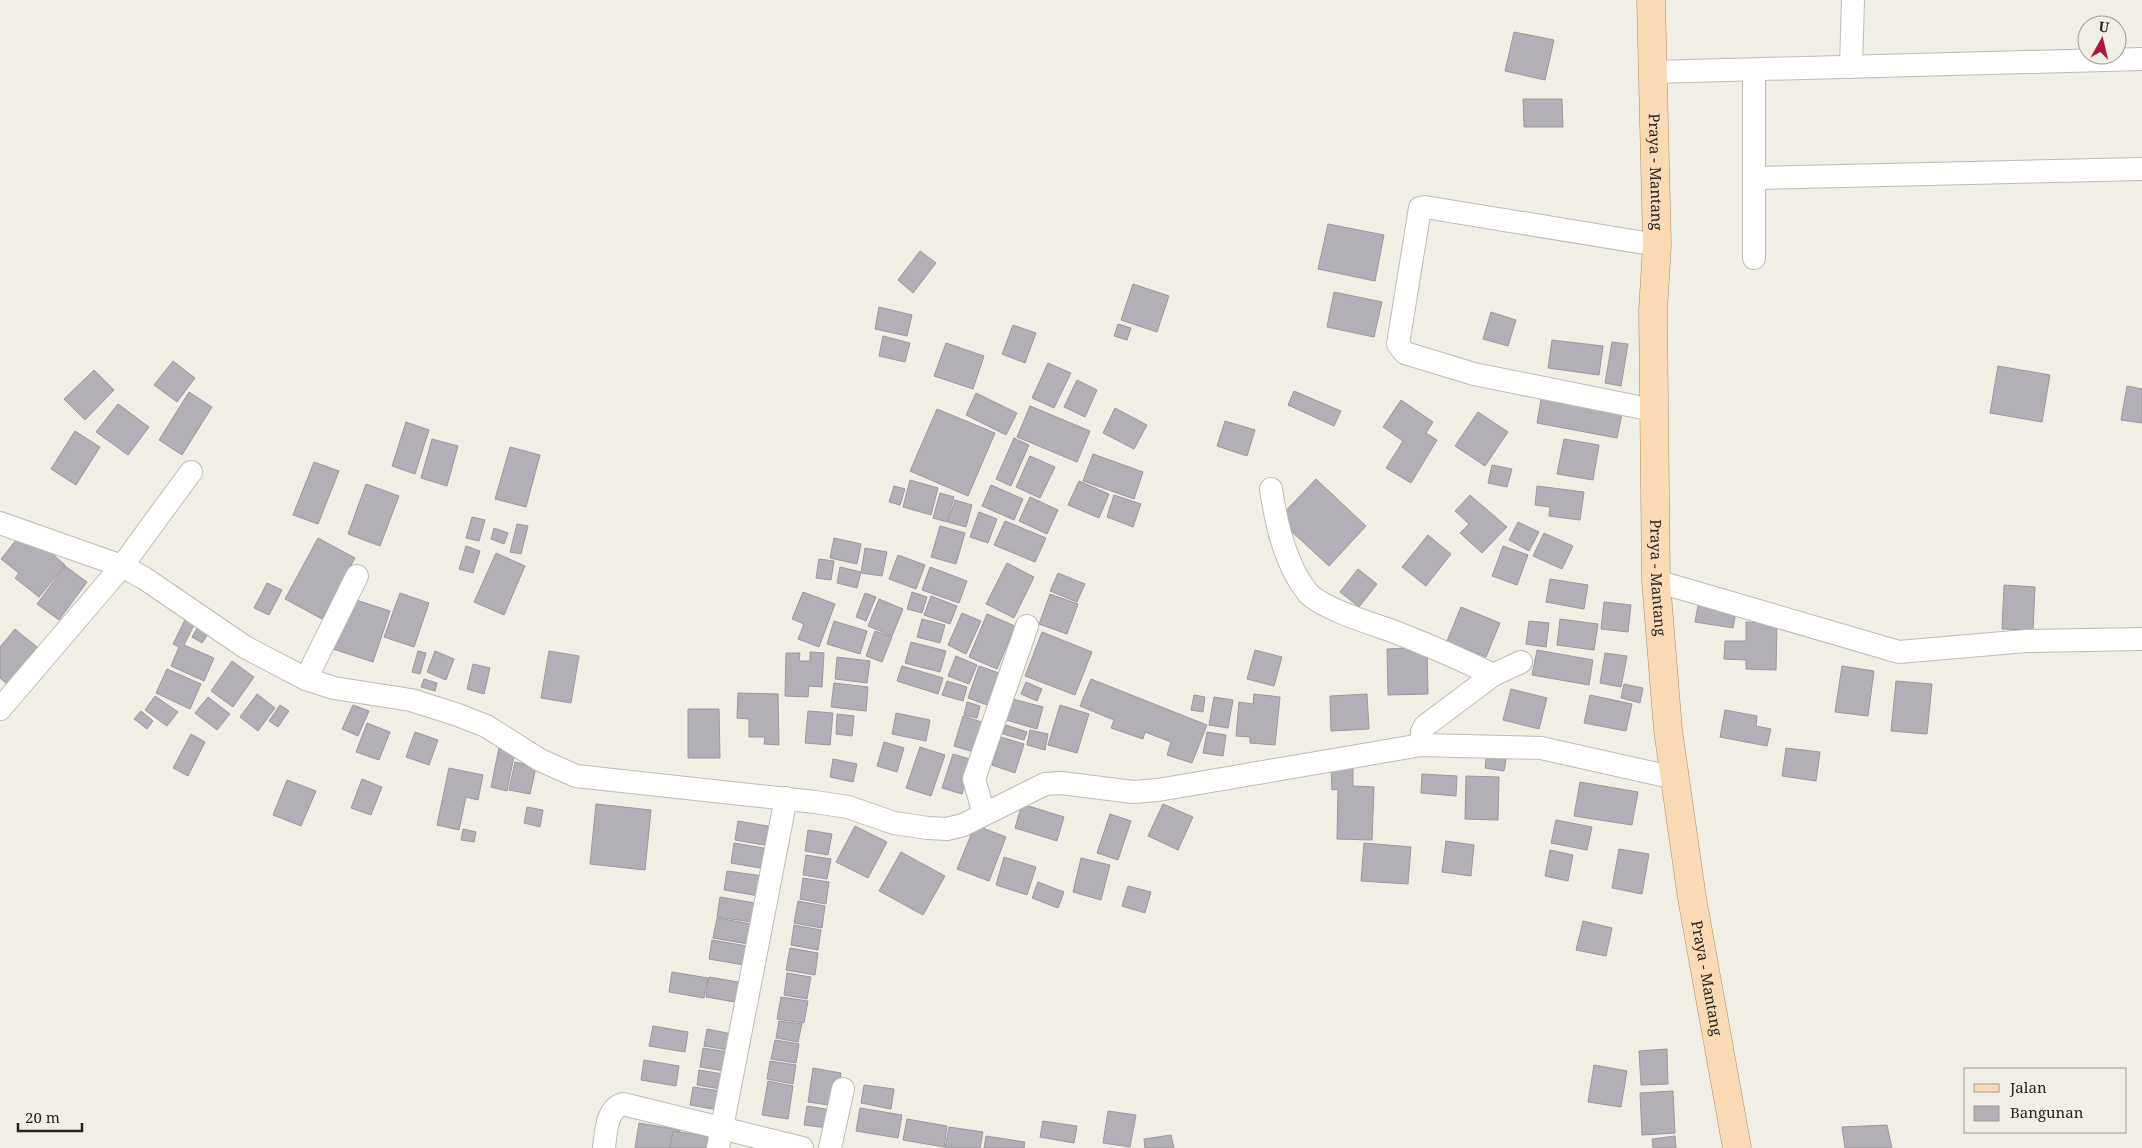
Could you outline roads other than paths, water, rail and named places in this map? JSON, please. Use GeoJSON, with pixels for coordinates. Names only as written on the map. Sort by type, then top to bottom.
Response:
{"type":"FeatureCollection","features":[{"type":"Feature","properties":{"kind":"main road","name":"Praya - Mantang"},"geometry":{"type":"LineString","coordinates":[[1651,0],[1657,245],[1653,311],[1656,581],[1668,730],[1692,898],[1737,1148]]}},
{"type":"Feature","properties":{"kind":"street"},"geometry":{"type":"LineString","coordinates":[[1852,67],[1853,0]]}},
{"type":"Feature","properties":{"kind":"street"},"geometry":{"type":"LineString","coordinates":[[1652,72],[2142,59]]}},
{"type":"Feature","properties":{"kind":"street"},"geometry":{"type":"LineString","coordinates":[[1754,70],[1754,258]]}},
{"type":"Feature","properties":{"kind":"street"},"geometry":{"type":"LineString","coordinates":[[1754,178],[2142,169]]}},
{"type":"Feature","properties":{"kind":"street"},"geometry":{"type":"LineString","coordinates":[[1653,410],[1474,374],[1405,353],[1398,344],[1420,208],[1426,207],[1657,245]]}},
{"type":"Feature","properties":{"kind":"street"},"geometry":{"type":"LineString","coordinates":[[0,709],[122,566],[190,472]]}},
{"type":"Feature","properties":{"kind":"street"},"geometry":{"type":"LineString","coordinates":[[1271,489],[1275,516],[1284,545],[1309,594],[1338,611],[1450,654],[1493,675]]}},
{"type":"Feature","properties":{"kind":"street"},"geometry":{"type":"LineString","coordinates":[[0,523],[122,566],[144,578],[245,647],[306,679],[334,688],[411,700],[455,714],[486,726],[540,760],[576,776],[786,798],[848,808],[894,822],[947,829],[963,825],[1045,784],[1061,783],[1141,792],[1286,770],[1421,746],[1540,748],[1675,778]]}},
{"type":"Feature","properties":{"kind":"street"},"geometry":{"type":"LineString","coordinates":[[306,679],[357,576]]}},
{"type":"Feature","properties":{"kind":"street"},"geometry":{"type":"LineString","coordinates":[[1656,581],[1724,599],[1899,652],[2026,641],[2142,639]]}},
{"type":"Feature","properties":{"kind":"street"},"geometry":{"type":"LineString","coordinates":[[984,814],[974,779],[1026,626]]}},
{"type":"Feature","properties":{"kind":"street"},"geometry":{"type":"LineString","coordinates":[[1421,746],[1422,732],[1425,726],[1493,675],[1520,662]]}},
{"type":"Feature","properties":{"kind":"street"},"geometry":{"type":"LineString","coordinates":[[720,1138],[786,798]]}},
{"type":"Feature","properties":{"kind":"street"},"geometry":{"type":"LineString","coordinates":[[830,1148],[843,1089]]}},
{"type":"Feature","properties":{"kind":"street"},"geometry":{"type":"LineString","coordinates":[[604,1148],[608,1120],[613,1109],[621,1104],[720,1138],[802,1148]]}}]}
